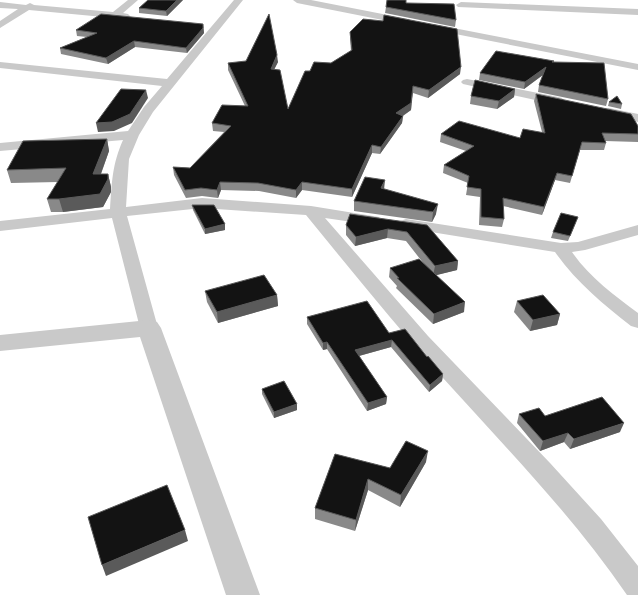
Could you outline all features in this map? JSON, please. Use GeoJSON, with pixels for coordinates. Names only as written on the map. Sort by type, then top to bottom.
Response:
{"type":"FeatureCollection","features":[{"type":"Feature","properties":{"kind":"street"},"geometry":{"type":"LineString","coordinates":[[0,25],[39,0]]}},
{"type":"Feature","properties":{"kind":"street"},"geometry":{"type":"LineString","coordinates":[[116,16],[134,0]]}},
{"type":"Feature","properties":{"kind":"street"},"geometry":{"type":"LineString","coordinates":[[239,0],[148,110],[132,135],[122,159],[119,182],[118,213],[149,328],[243,595]]}},
{"type":"Feature","properties":{"kind":"street"},"geometry":{"type":"LineString","coordinates":[[297,0],[343,4],[460,32],[638,67]]}},
{"type":"Feature","properties":{"kind":"street"},"geometry":{"type":"LineString","coordinates":[[0,5],[131,17]]}},
{"type":"Feature","properties":{"kind":"street"},"geometry":{"type":"LineString","coordinates":[[460,32],[461,9],[638,12]]}},
{"type":"Feature","properties":{"kind":"street"},"geometry":{"type":"LineString","coordinates":[[203,24],[219,25]]}},
{"type":"Feature","properties":{"kind":"street"},"geometry":{"type":"LineString","coordinates":[[0,65],[169,84]]}},
{"type":"Feature","properties":{"kind":"street"},"geometry":{"type":"LineString","coordinates":[[467,82],[568,104]]}},
{"type":"Feature","properties":{"kind":"street"},"geometry":{"type":"LineString","coordinates":[[599,110],[638,118]]}},
{"type":"Feature","properties":{"kind":"street"},"geometry":{"type":"LineString","coordinates":[[0,147],[132,135]]}},
{"type":"Feature","properties":{"kind":"street"},"geometry":{"type":"LineString","coordinates":[[0,226],[202,203],[312,211],[561,248],[579,247],[638,230]]}},
{"type":"Feature","properties":{"kind":"street"},"geometry":{"type":"LineString","coordinates":[[312,211],[436,359],[559,489],[595,530],[638,588]]}},
{"type":"Feature","properties":{"kind":"street"},"geometry":{"type":"LineString","coordinates":[[561,248],[572,265],[586,280],[638,322]]}},
{"type":"Feature","properties":{"kind":"street"},"geometry":{"type":"LineString","coordinates":[[0,343],[149,328]]}},
{"type":"Feature","properties":{"kind":"building"},"geometry":{"type":"Polygon","coordinates":[[[148,0],[177,0],[166,11],[139,8],[148,0]]]}},
{"type":"Feature","properties":{"kind":"building"},"geometry":{"type":"Polygon","coordinates":[[[387,0],[406,0],[406,3],[454,4],[456,20],[386,7],[387,0]]]}},
{"type":"Feature","properties":{"kind":"building"},"geometry":{"type":"Polygon","coordinates":[[[101,14],[203,24],[203,28],[186,48],[134,41],[106,58],[60,48],[97,33],[76,30],[101,14]]]}},
{"type":"Feature","properties":{"kind":"building"},"geometry":{"type":"Polygon","coordinates":[[[269,14],[277,55],[271,69],[280,70],[288,109],[305,71],[310,71],[314,62],[331,63],[352,50],[350,32],[363,19],[383,21],[384,15],[457,29],[461,67],[429,90],[413,86],[411,103],[396,113],[403,116],[381,147],[372,145],[352,189],[302,182],[296,190],[258,183],[220,182],[217,190],[201,188],[185,190],[173,167],[190,168],[231,126],[212,123],[222,105],[248,106],[228,63],[246,61],[269,14]]]}},
{"type":"Feature","properties":{"kind":"building"},"geometry":{"type":"Polygon","coordinates":[[[496,51],[554,61],[552,62],[604,63],[608,99],[539,85],[546,67],[525,82],[480,73],[496,51]]]}},
{"type":"Feature","properties":{"kind":"building"},"geometry":{"type":"Polygon","coordinates":[[[475,80],[515,89],[499,101],[471,96],[475,80]]]}},
{"type":"Feature","properties":{"kind":"building"},"geometry":{"type":"Polygon","coordinates":[[[121,89],[146,90],[130,114],[112,122],[96,123],[121,89]]]}},
{"type":"Feature","properties":{"kind":"building"},"geometry":{"type":"Polygon","coordinates":[[[536,94],[631,114],[638,126],[638,134],[602,133],[606,143],[582,142],[572,176],[557,173],[544,207],[503,198],[504,219],[481,217],[481,189],[467,187],[469,176],[444,165],[474,146],[441,134],[459,121],[520,138],[523,129],[545,133],[536,94]]]}},
{"type":"Feature","properties":{"kind":"building"},"geometry":{"type":"Polygon","coordinates":[[[617,96],[622,104],[609,102],[617,96]]]}},
{"type":"Feature","properties":{"kind":"building"},"geometry":{"type":"Polygon","coordinates":[[[107,139],[93,174],[108,174],[108,179],[100,194],[47,199],[66,168],[7,170],[23,141],[107,139]]]}},
{"type":"Feature","properties":{"kind":"building"},"geometry":{"type":"Polygon","coordinates":[[[365,177],[385,180],[381,188],[438,204],[433,212],[354,201],[365,177]]]}},
{"type":"Feature","properties":{"kind":"building"},"geometry":{"type":"Polygon","coordinates":[[[192,205],[214,205],[225,224],[205,229],[192,205]]]}},
{"type":"Feature","properties":{"kind":"building"},"geometry":{"type":"Polygon","coordinates":[[[561,213],[578,217],[570,236],[553,232],[561,213]]]}},
{"type":"Feature","properties":{"kind":"building"},"geometry":{"type":"Polygon","coordinates":[[[350,214],[427,225],[458,261],[435,266],[407,232],[388,229],[356,237],[346,225],[350,214]]]}},
{"type":"Feature","properties":{"kind":"building"},"geometry":{"type":"Polygon","coordinates":[[[419,259],[465,302],[434,314],[397,278],[399,278],[390,268],[419,259]]]}},
{"type":"Feature","properties":{"kind":"building"},"geometry":{"type":"Polygon","coordinates":[[[264,275],[277,295],[217,312],[205,291],[264,275]]]}},
{"type":"Feature","properties":{"kind":"building"},"geometry":{"type":"Polygon","coordinates":[[[543,295],[560,314],[533,320],[517,301],[543,295]]]}},
{"type":"Feature","properties":{"kind":"building"},"geometry":{"type":"Polygon","coordinates":[[[367,301],[389,333],[405,329],[427,357],[428,356],[443,374],[430,385],[392,340],[355,350],[387,397],[368,403],[327,342],[323,343],[307,317],[367,301]]]}},
{"type":"Feature","properties":{"kind":"building"},"geometry":{"type":"Polygon","coordinates":[[[284,381],[297,404],[274,412],[262,389],[284,381]]]}},
{"type":"Feature","properties":{"kind":"building"},"geometry":{"type":"Polygon","coordinates":[[[602,397],[624,423],[574,439],[568,433],[543,441],[519,414],[539,408],[545,416],[602,397]]]}},
{"type":"Feature","properties":{"kind":"building"},"geometry":{"type":"Polygon","coordinates":[[[406,441],[428,451],[401,495],[368,479],[356,520],[315,508],[335,454],[390,468],[406,441]]]}},
{"type":"Feature","properties":{"kind":"building"},"geometry":{"type":"Polygon","coordinates":[[[167,485],[185,530],[102,565],[88,517],[167,485]]]}}]}
